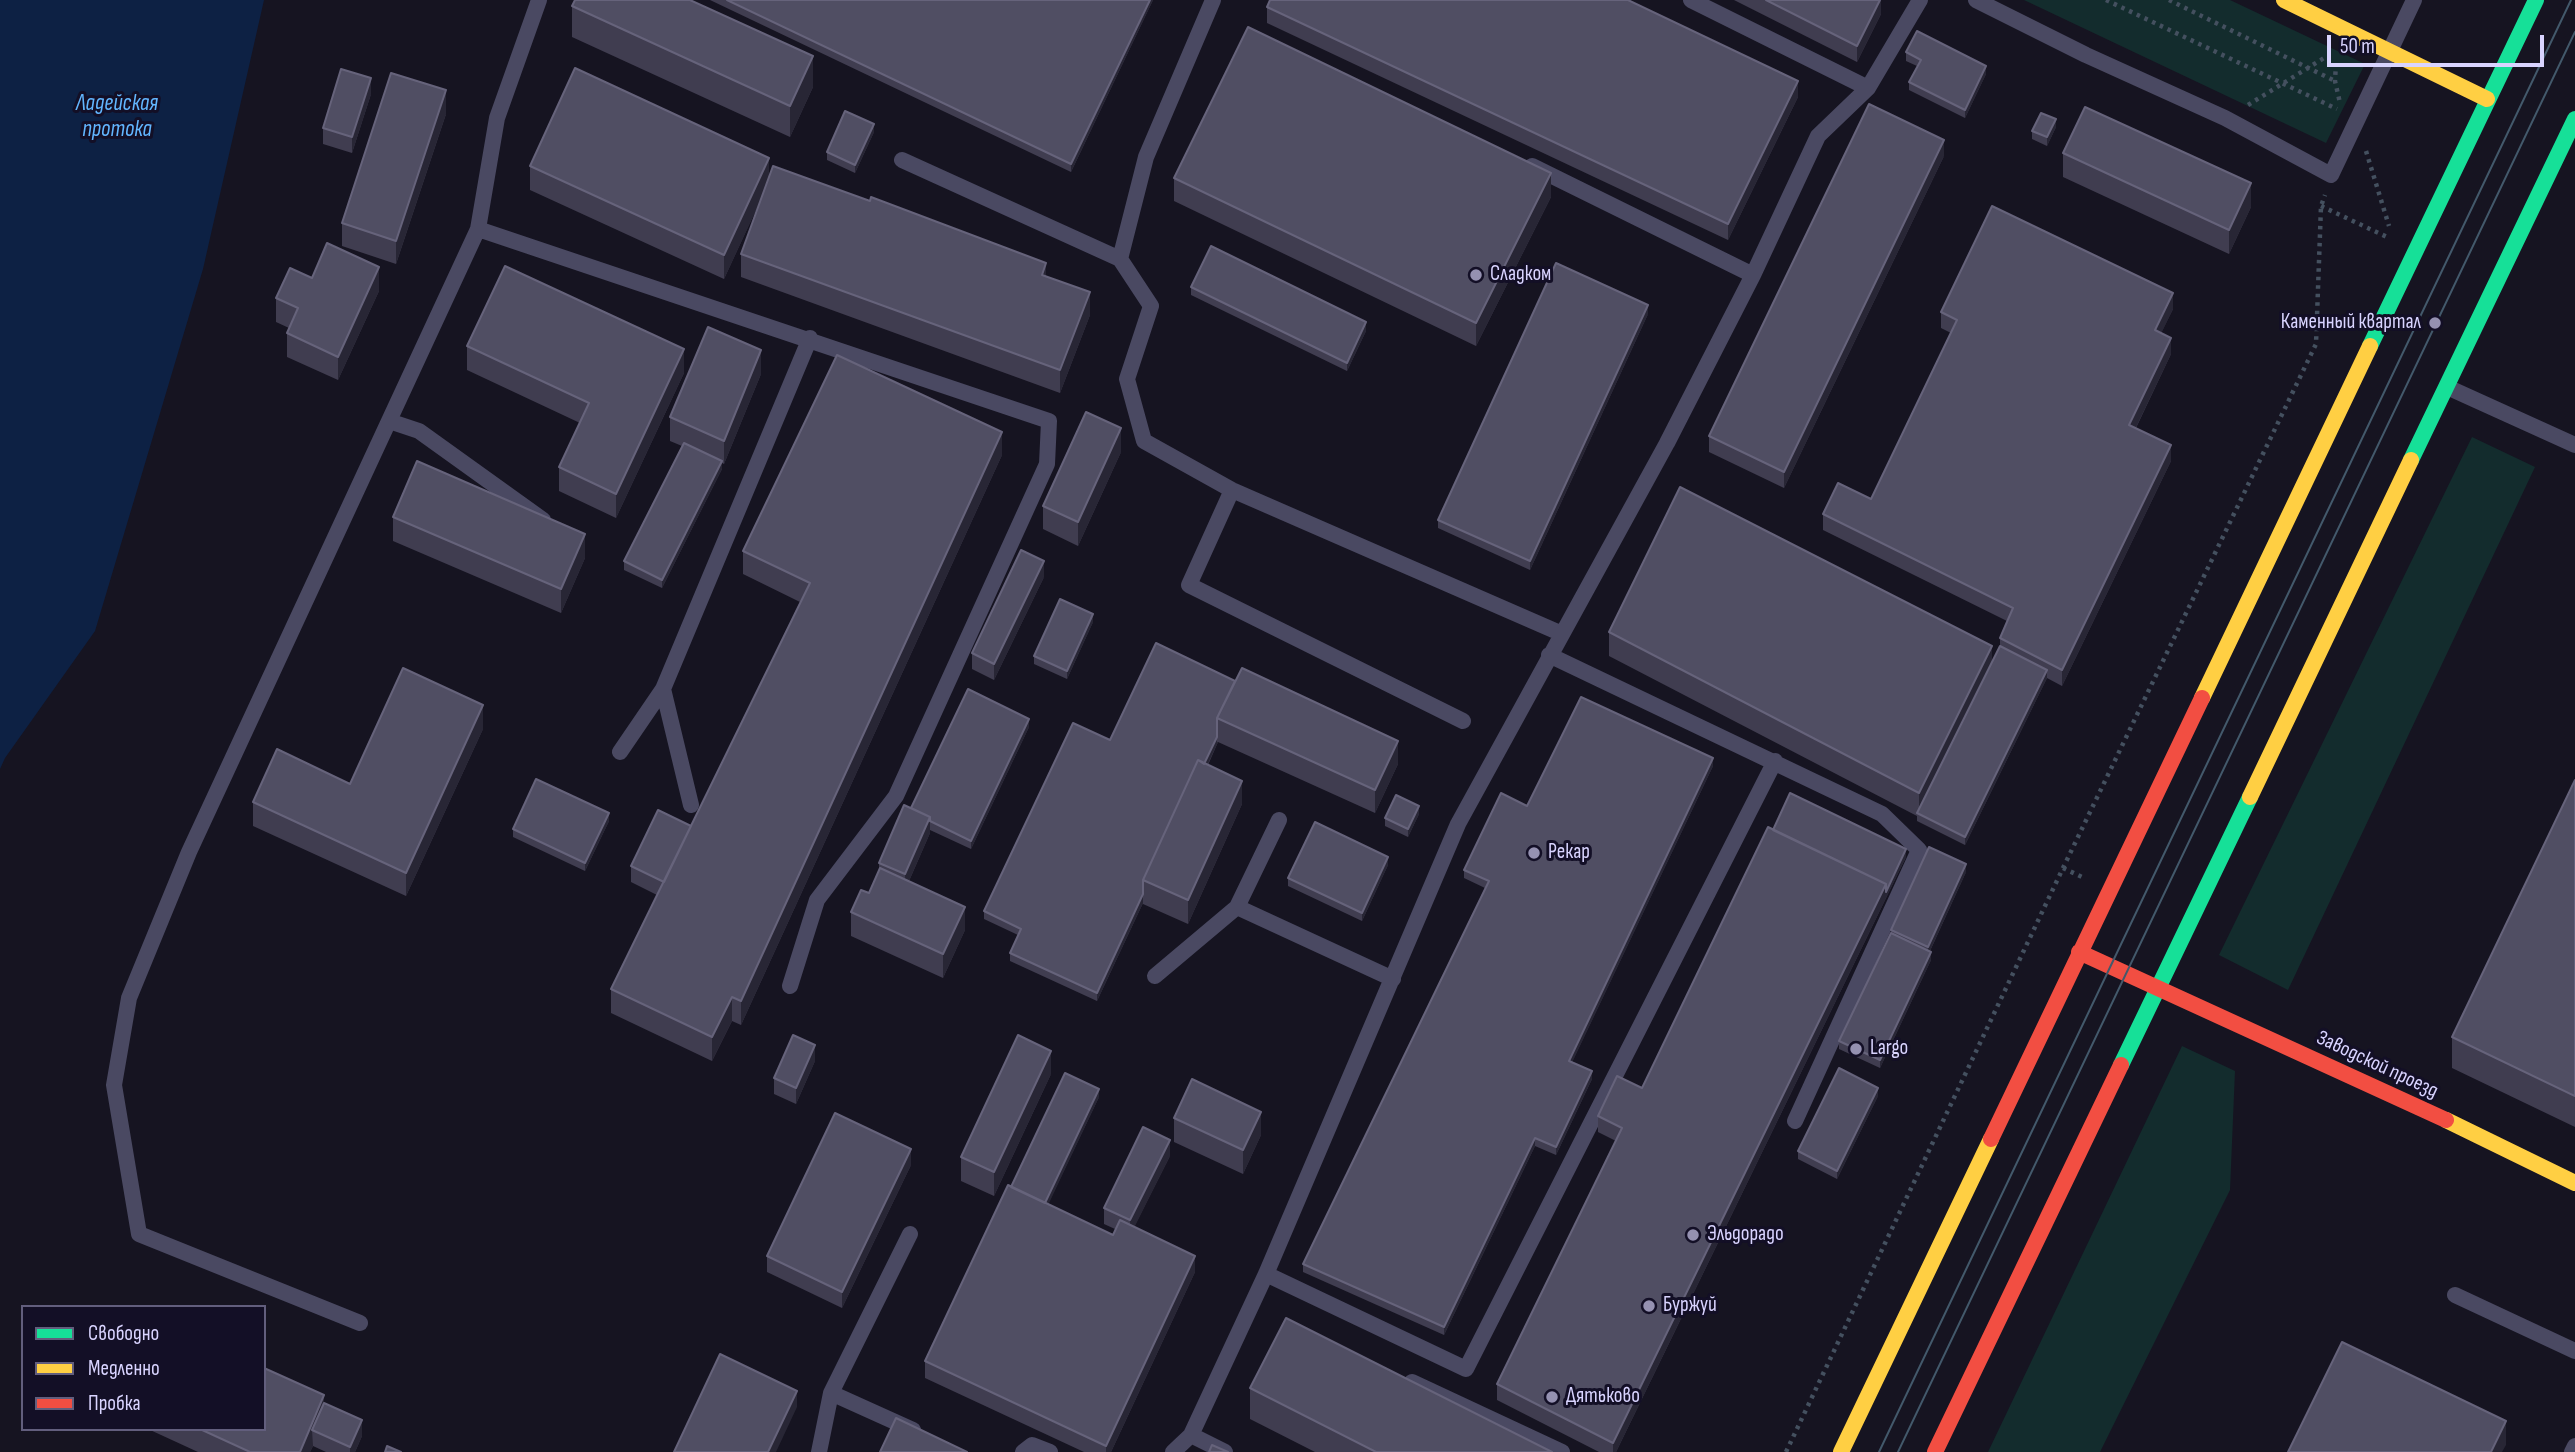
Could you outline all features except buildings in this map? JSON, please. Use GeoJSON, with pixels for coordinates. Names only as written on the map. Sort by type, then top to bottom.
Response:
{"type":"FeatureCollection","features":[{"type":"Feature","properties":{"kind":"main road"},"geometry":{"type":"LineString","coordinates":[[2284,0],[2487,99]]}},
{"type":"Feature","properties":{"kind":"main road"},"geometry":{"type":"LineString","coordinates":[[1841,1452],[2536,0]]}},
{"type":"Feature","properties":{"kind":"main road"},"geometry":{"type":"LineString","coordinates":[[1935,1452],[2575,119]]}},
{"type":"Feature","properties":{"kind":"main road","name":"Заводской проезд"},"geometry":{"type":"LineString","coordinates":[[2079,952],[2382,1090],[2575,1183]]}},
{"type":"Feature","properties":{"kind":"lane"},"geometry":{"type":"LineString","coordinates":[[360,1324],[139,1234],[114,1085],[129,999],[189,852],[478,229],[497,118],[539,0]]}},
{"type":"Feature","properties":{"kind":"lane"},"geometry":{"type":"LineString","coordinates":[[1120,259],[1146,157],[1213,0]]}},
{"type":"Feature","properties":{"kind":"lane"},"geometry":{"type":"LineString","coordinates":[[1691,0],[1868,88]]}},
{"type":"Feature","properties":{"kind":"lane"},"geometry":{"type":"LineString","coordinates":[[1173,1452],[1191,1435],[1266,1275],[1458,824],[1560,633],[1667,443],[1753,275],[1818,136],[1868,88],[1920,0]]}},
{"type":"Feature","properties":{"kind":"lane"},"geometry":{"type":"LineString","coordinates":[[1976,0],[2086,55],[2225,118],[2331,175],[2414,0]]}},
{"type":"Feature","properties":{"kind":"lane"},"geometry":{"type":"LineString","coordinates":[[902,160],[1120,259],[1151,306],[1127,379],[1144,441],[1232,489],[1560,633]]}},
{"type":"Feature","properties":{"kind":"lane"},"geometry":{"type":"LineString","coordinates":[[1521,161],[1753,275]]}},
{"type":"Feature","properties":{"kind":"lane"},"geometry":{"type":"LineString","coordinates":[[478,229],[810,338],[1049,421],[1047,464],[896,796],[817,900],[789,986]]}},
{"type":"Feature","properties":{"kind":"lane"},"geometry":{"type":"LineString","coordinates":[[620,752],[663,689],[810,338]]}},
{"type":"Feature","properties":{"kind":"lane"},"geometry":{"type":"LineString","coordinates":[[2447,387],[2575,445]]}},
{"type":"Feature","properties":{"kind":"lane"},"geometry":{"type":"LineString","coordinates":[[389,421],[419,432],[543,520]]}},
{"type":"Feature","properties":{"kind":"lane"},"geometry":{"type":"LineString","coordinates":[[1232,489],[1189,585],[1463,721]]}},
{"type":"Feature","properties":{"kind":"lane"},"geometry":{"type":"LineString","coordinates":[[1549,655],[1882,814],[1919,850],[1795,1121]]}},
{"type":"Feature","properties":{"kind":"lane"},"geometry":{"type":"LineString","coordinates":[[663,689],[691,805]]}},
{"type":"Feature","properties":{"kind":"lane"},"geometry":{"type":"LineString","coordinates":[[1266,1275],[1466,1368],[1775,761]]}},
{"type":"Feature","properties":{"kind":"lane"},"geometry":{"type":"LineString","coordinates":[[1155,976],[1237,907],[1279,820]]}},
{"type":"Feature","properties":{"kind":"lane"},"geometry":{"type":"LineString","coordinates":[[1237,907],[1393,979]]}},
{"type":"Feature","properties":{"kind":"lane"},"geometry":{"type":"LineString","coordinates":[[820,1452],[831,1393],[910,1234]]}},
{"type":"Feature","properties":{"kind":"lane"},"geometry":{"type":"LineString","coordinates":[[2455,1295],[2575,1351]]}},
{"type":"Feature","properties":{"kind":"lane"},"geometry":{"type":"LineString","coordinates":[[1401,1377],[1562,1452]]}},
{"type":"Feature","properties":{"kind":"lane"},"geometry":{"type":"LineString","coordinates":[[831,1393],[927,1436]]}},
{"type":"Feature","properties":{"kind":"lane"},"geometry":{"type":"LineString","coordinates":[[1191,1435],[1225,1452]]}},
{"type":"Feature","properties":{"kind":"lane"},"geometry":{"type":"LineString","coordinates":[[1023,1452],[1032,1445],[1050,1452]]}},
{"type":"Feature","properties":{"kind":"lane"},"geometry":{"type":"LineString","coordinates":[[2572,1452],[2575,1446]]}},
{"type":"Feature","properties":{"kind":"path"},"geometry":{"type":"LineString","coordinates":[[2106,0],[2342,111]]}},
{"type":"Feature","properties":{"kind":"path"},"geometry":{"type":"LineString","coordinates":[[2169,0],[2335,81]]}},
{"type":"Feature","properties":{"kind":"path"},"geometry":{"type":"LineString","coordinates":[[2225,118],[2285,85],[2327,56]]}},
{"type":"Feature","properties":{"kind":"path"},"geometry":{"type":"LineString","coordinates":[[1786,1452],[2063,868],[2316,344],[2321,206],[2394,240]]}},
{"type":"Feature","properties":{"kind":"path"},"geometry":{"type":"LineString","coordinates":[[2063,868],[2083,877]]}},
{"type":"Feature","properties":{"kind":"green space"},"geometry":{"type":"Polygon","coordinates":[[[2024,0],[2230,0],[2365,64],[2326,143],[2024,0]]]}},
{"type":"Feature","properties":{"kind":"green space"},"geometry":{"type":"Polygon","coordinates":[[[2472,437],[2535,467],[2288,990],[2219,955],[2472,437]]]}},
{"type":"Feature","properties":{"kind":"green space"},"geometry":{"type":"Polygon","coordinates":[[[2182,1046],[2235,1071],[2230,1190],[2100,1452],[1988,1452],[2182,1046]]]}},
{"type":"Feature","properties":{"kind":"water","name":"Ладейская протока"},"geometry":{"type":"Polygon","coordinates":[[[0,0],[264,0],[203,269],[95,631],[5,758],[0,769],[0,0]]]}},
{"type":"Feature","properties":{"kind":"tram line"},"geometry":{"type":"LineString","coordinates":[[1879,1452],[2571,0]]}},
{"type":"Feature","properties":{"kind":"tram line"},"geometry":{"type":"LineString","coordinates":[[1898,1452],[2575,32]]}},
{"type":"Feature","properties":{"kind":"traffic: fast"},"geometry":{"type":"LineString","coordinates":[[2370,346],[2536,0]]}},
{"type":"Feature","properties":{"kind":"traffic: fast"},"geometry":{"type":"LineString","coordinates":[[2411,460],[2575,119]]}},
{"type":"Feature","properties":{"kind":"traffic: fast"},"geometry":{"type":"LineString","coordinates":[[2121,1065],[2250,797]]}},
{"type":"Feature","properties":{"kind":"traffic: slow"},"geometry":{"type":"LineString","coordinates":[[2284,0],[2487,99]]}},
{"type":"Feature","properties":{"kind":"traffic: slow"},"geometry":{"type":"LineString","coordinates":[[2202,698],[2370,346]]}},
{"type":"Feature","properties":{"kind":"traffic: slow"},"geometry":{"type":"LineString","coordinates":[[2250,797],[2411,460]]}},
{"type":"Feature","properties":{"kind":"traffic: slow"},"geometry":{"type":"LineString","coordinates":[[2446,1120],[2575,1183]]}},
{"type":"Feature","properties":{"kind":"traffic: slow"},"geometry":{"type":"LineString","coordinates":[[1841,1452],[1991,1139]]}},
{"type":"Feature","properties":{"kind":"traffic: jam"},"geometry":{"type":"LineString","coordinates":[[1991,1139],[2202,698]]}},
{"type":"Feature","properties":{"kind":"traffic: jam"},"geometry":{"type":"LineString","coordinates":[[2079,952],[2446,1120]]}},
{"type":"Feature","properties":{"kind":"traffic: jam"},"geometry":{"type":"LineString","coordinates":[[1935,1452],[2121,1065]]}},
{"type":"Feature","properties":{"kind":"place","name":"Сладком"},"geometry":{"type":"Point","coordinates":[1476,275]}},
{"type":"Feature","properties":{"kind":"place","name":"Каменный квартал"},"geometry":{"type":"Point","coordinates":[2435,323]}},
{"type":"Feature","properties":{"kind":"place","name":"Рекар"},"geometry":{"type":"Point","coordinates":[1534,853]}},
{"type":"Feature","properties":{"kind":"place","name":"Largo"},"geometry":{"type":"Point","coordinates":[1856,1049]}},
{"type":"Feature","properties":{"kind":"place","name":"Эльдорадо"},"geometry":{"type":"Point","coordinates":[1693,1235]}},
{"type":"Feature","properties":{"kind":"place","name":"Буржуй"},"geometry":{"type":"Point","coordinates":[1649,1306]}},
{"type":"Feature","properties":{"kind":"place","name":"Дятьково"},"geometry":{"type":"Point","coordinates":[1552,1397]}}]}
